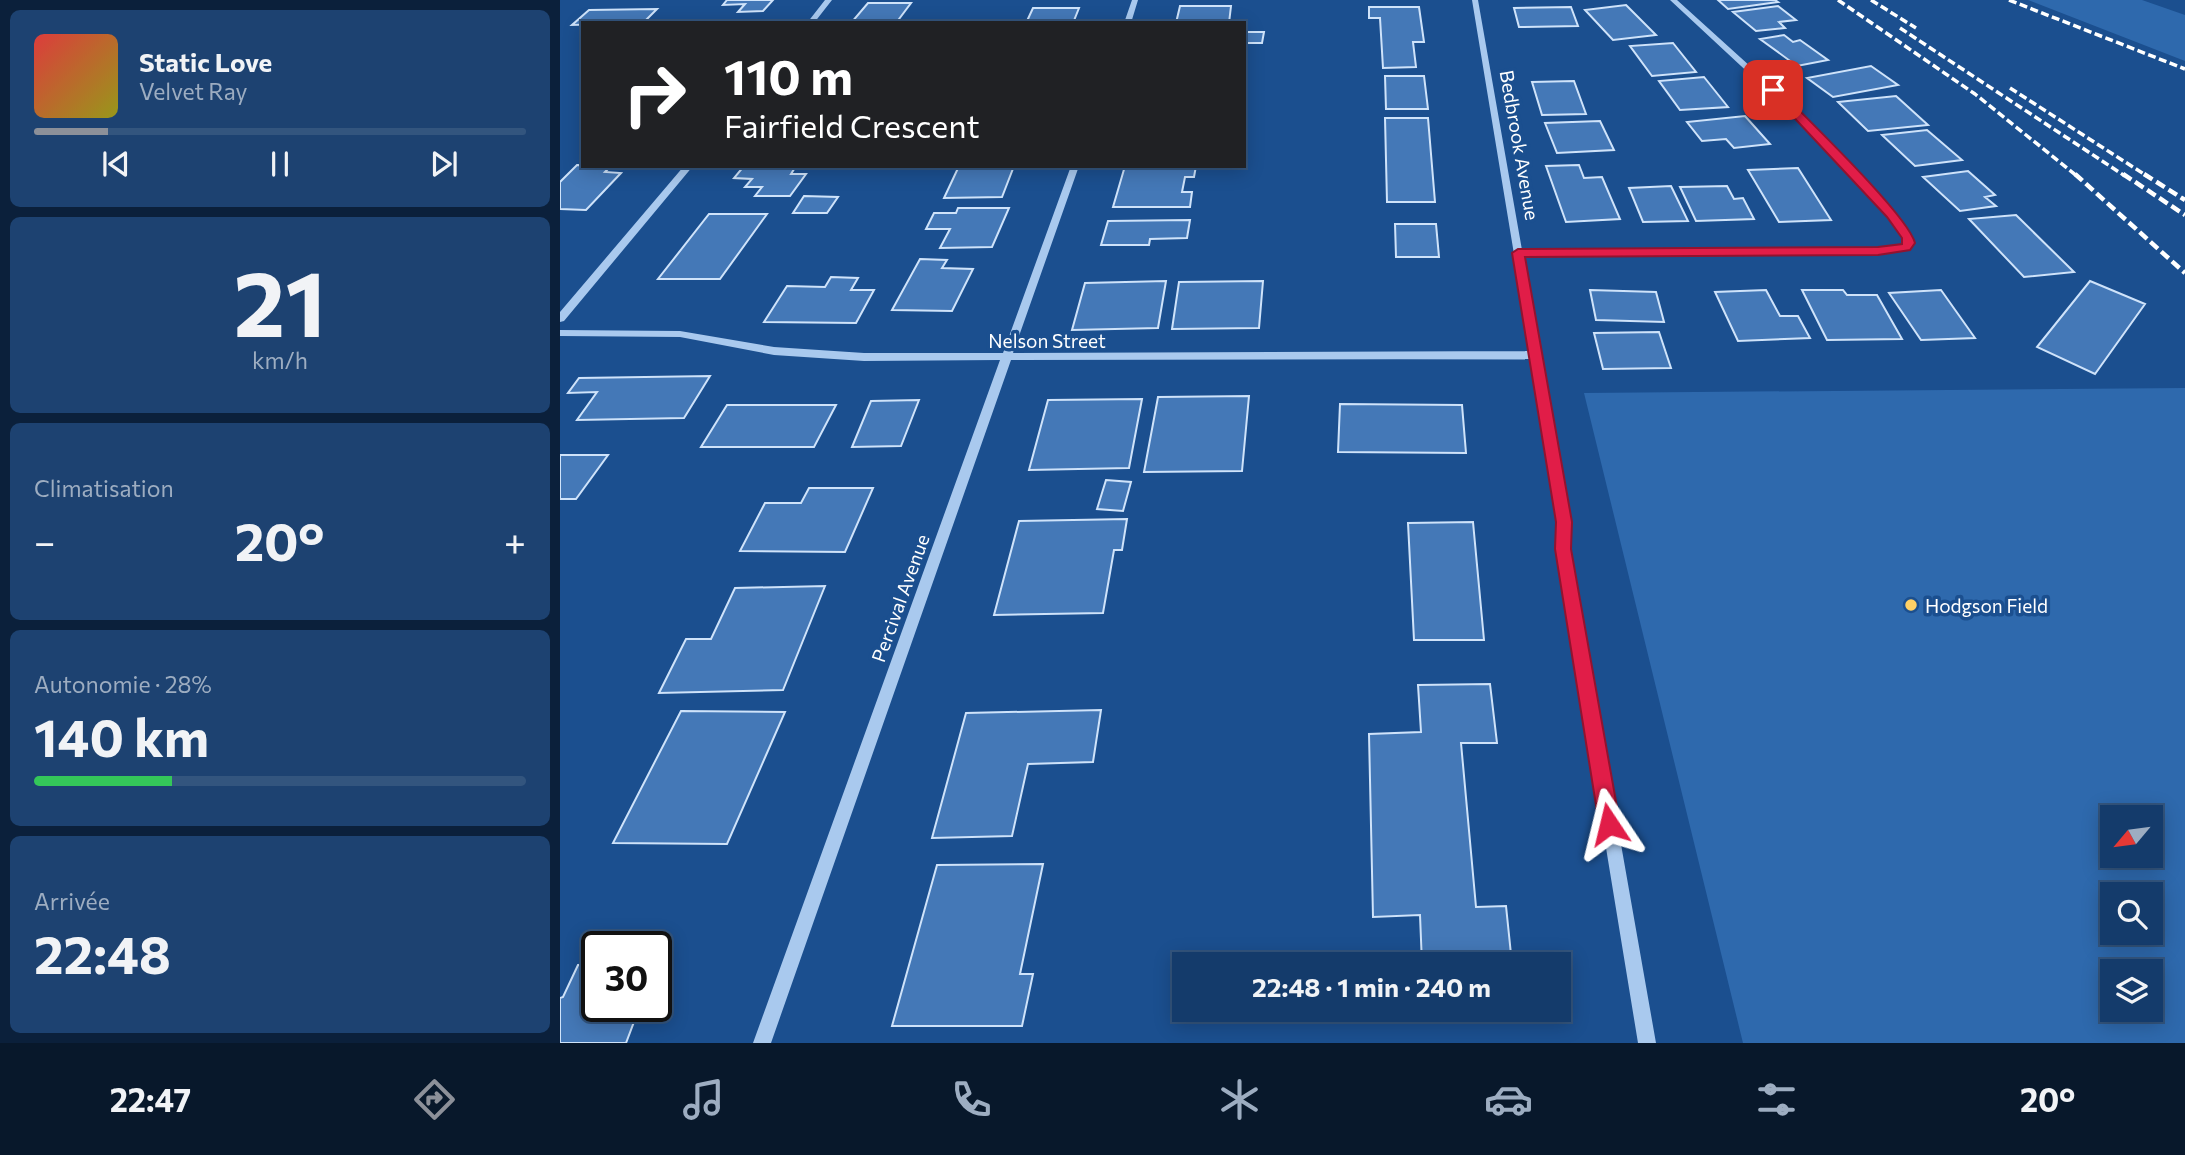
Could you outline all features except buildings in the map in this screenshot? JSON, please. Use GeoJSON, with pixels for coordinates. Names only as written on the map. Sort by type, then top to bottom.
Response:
{"type":"FeatureCollection","features":[{"type":"Feature","properties":{"kind":"street"},"geometry":{"type":"LineString","coordinates":[[812,21],[829,0]]}},
{"type":"Feature","properties":{"kind":"street"},"geometry":{"type":"LineString","coordinates":[[1128,21],[1135,0]]}},
{"type":"Feature","properties":{"kind":"street","name":"Bedbrook Avenue"},"geometry":{"type":"LineString","coordinates":[[1475,0],[1564,522],[1563,549],[1647,1043]]}},
{"type":"Feature","properties":{"kind":"street"},"geometry":{"type":"LineString","coordinates":[[1518,253],[1878,251],[1900,249],[1909,243],[1891,214],[1801,117],[1673,0]]}},
{"type":"Feature","properties":{"kind":"street"},"geometry":{"type":"LineString","coordinates":[[560,319],[687,168]]}},
{"type":"Feature","properties":{"kind":"street","name":"Percival Avenue"},"geometry":{"type":"LineString","coordinates":[[762,1043],[1074,168]]}},
{"type":"Feature","properties":{"kind":"street","name":"Nelson Street"},"geometry":{"type":"LineString","coordinates":[[560,333],[680,334],[774,351],[830,356],[1006,358],[1536,355]]}},
{"type":"Feature","properties":{"kind":"shaded area"},"geometry":{"type":"Polygon","coordinates":[[[2028,0],[2142,0],[2185,15],[2185,61],[2028,0]]]}},
{"type":"Feature","properties":{"kind":"shaded area","name":"Hodgson Field"},"geometry":{"type":"Polygon","coordinates":[[[2185,388],[2185,1043],[1743,1043],[1584,393],[2185,388]]]}},
{"type":"Feature","properties":{"kind":"railway"},"geometry":{"type":"LineString","coordinates":[[1838,0],[1975,94],[2077,176]]}},
{"type":"Feature","properties":{"kind":"railway"},"geometry":{"type":"LineString","coordinates":[[1871,0],[1916,28]]}},
{"type":"Feature","properties":{"kind":"railway"},"geometry":{"type":"LineString","coordinates":[[2009,0],[2185,69]]}},
{"type":"Feature","properties":{"kind":"railway"},"geometry":{"type":"LineString","coordinates":[[1900,28],[2125,176]]}},
{"type":"Feature","properties":{"kind":"railway"},"geometry":{"type":"LineString","coordinates":[[2010,88],[2147,176]]}},
{"type":"Feature","properties":{"kind":"railway"},"geometry":{"type":"LineString","coordinates":[[2075,174],[2185,273]]}},
{"type":"Feature","properties":{"kind":"railway"},"geometry":{"type":"LineString","coordinates":[[2123,174],[2185,215]]}},
{"type":"Feature","properties":{"kind":"railway"},"geometry":{"type":"LineString","coordinates":[[2144,174],[2185,200]]}},
{"type":"Feature","properties":{"kind":"place","name":"Hodgson Field"},"geometry":{"type":"Point","coordinates":[1911,605]}},
{"type":"Feature","properties":{"kind":"route"},"geometry":{"type":"LineString","coordinates":[[1609,824],[1563,549],[1564,522],[1518,253],[1889,251],[1906,247],[1908,238],[1891,214],[1773,90]]}}]}
